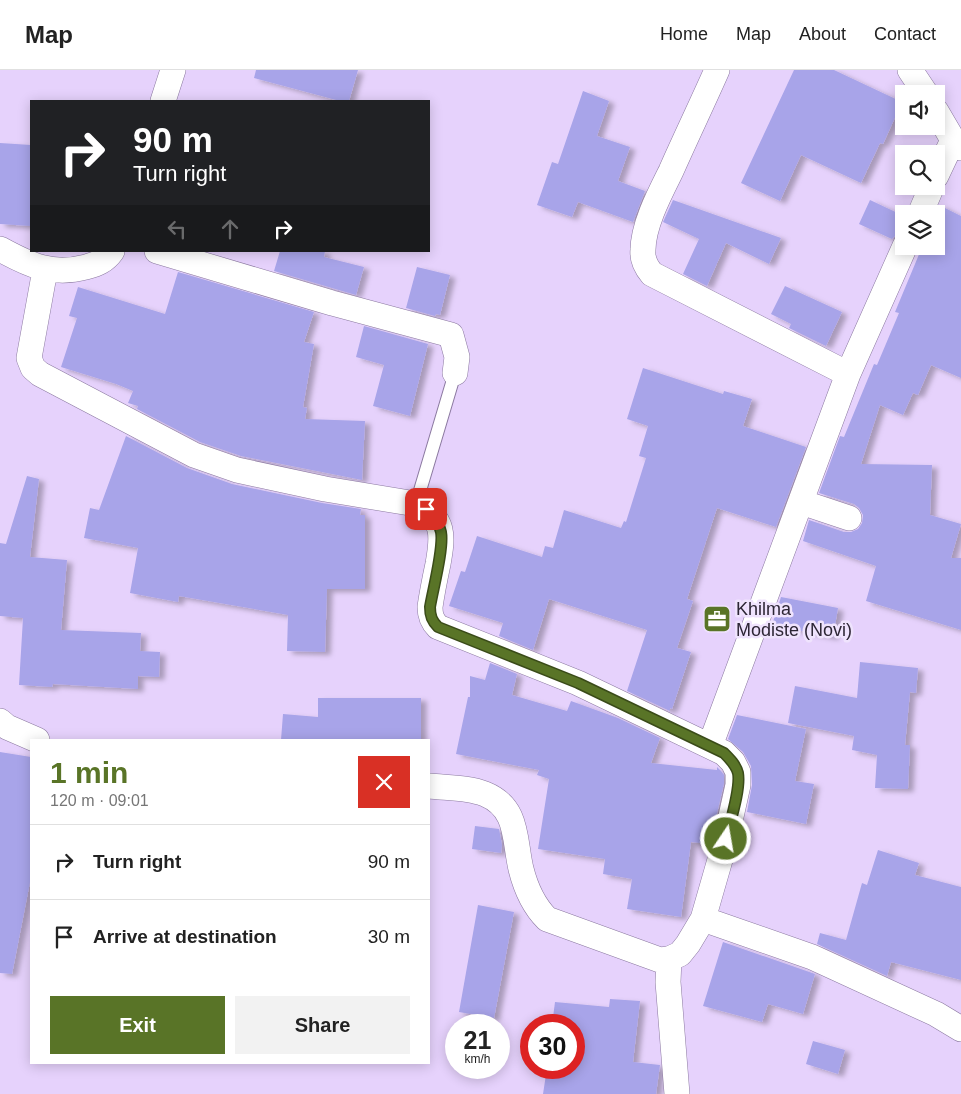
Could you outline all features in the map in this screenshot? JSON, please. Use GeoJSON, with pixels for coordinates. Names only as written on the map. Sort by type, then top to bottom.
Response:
{"type":"FeatureCollection","features":[{"type":"Feature","properties":{"kind":"street"},"geometry":{"type":"LineString","coordinates":[[163,100],[173,70]]}},
{"type":"Feature","properties":{"kind":"street"},"geometry":{"type":"LineString","coordinates":[[718,70],[648,224],[642,250],[645,263],[652,274],[848,374]]}},
{"type":"Feature","properties":{"kind":"street"},"geometry":{"type":"LineString","coordinates":[[910,70],[920,85]]}},
{"type":"Feature","properties":{"kind":"street"},"geometry":{"type":"LineString","coordinates":[[945,125],[957,144],[945,162]]}},
{"type":"Feature","properties":{"kind":"street"},"geometry":{"type":"LineString","coordinates":[[0,249],[23,262],[45,270],[72,271],[101,262],[111,252]]}},
{"type":"Feature","properties":{"kind":"street"},"geometry":{"type":"LineString","coordinates":[[161,252],[332,303],[451,335],[457,357],[455,373]]}},
{"type":"Feature","properties":{"kind":"street"},"geometry":{"type":"LineString","coordinates":[[710,746],[848,374],[901,255]]}},
{"type":"Feature","properties":{"kind":"street"},"geometry":{"type":"LineString","coordinates":[[45,270],[29,358],[33,368],[40,374],[194,455],[211,461],[237,470],[281,480],[416,504],[426,509],[433,515],[441,532],[442,544],[430,607],[430,616],[438,627],[578,683],[710,746],[724,753],[733,762],[738,772],[738,785],[726,839],[704,919],[680,954],[669,959],[660,960],[547,919],[536,907],[528,890],[521,869],[514,825],[502,804],[485,794],[466,789],[430,786]]}},
{"type":"Feature","properties":{"kind":"street"},"geometry":{"type":"LineString","coordinates":[[801,502],[849,518]]}},
{"type":"Feature","properties":{"kind":"street"},"geometry":{"type":"LineString","coordinates":[[0,721],[7,727],[35,739]]}},
{"type":"Feature","properties":{"kind":"street"},"geometry":{"type":"LineString","coordinates":[[704,919],[812,957],[936,1014],[961,1029]]}},
{"type":"Feature","properties":{"kind":"street"},"geometry":{"type":"LineString","coordinates":[[669,959],[669,999],[677,1094]]}},
{"type":"Feature","properties":{"kind":"lane"},"geometry":{"type":"LineString","coordinates":[[416,504],[455,373]]}},
{"type":"Feature","properties":{"kind":"building"},"geometry":{"type":"Polygon","coordinates":[[[256,70],[358,70],[349,100],[336,100],[254,78],[256,70]]]}},
{"type":"Feature","properties":{"kind":"building"},"geometry":{"type":"Polygon","coordinates":[[[794,70],[834,70],[895,99],[895,117],[883,144],[880,143],[861,183],[801,155],[780,201],[741,183],[794,70]]]}},
{"type":"Feature","properties":{"kind":"building"},"geometry":{"type":"Polygon","coordinates":[[[583,91],[609,101],[597,136],[630,147],[618,181],[645,191],[633,222],[578,202],[572,217],[537,205],[552,162],[558,164],[583,91]]]}},
{"type":"Feature","properties":{"kind":"building"},"geometry":{"type":"Polygon","coordinates":[[[0,143],[30,145],[30,226],[0,224],[0,143]]]}},
{"type":"Feature","properties":{"kind":"building"},"geometry":{"type":"Polygon","coordinates":[[[673,200],[781,238],[769,264],[726,243],[707,286],[683,274],[699,239],[663,222],[673,200]]]}},
{"type":"Feature","properties":{"kind":"building"},"geometry":{"type":"Polygon","coordinates":[[[870,200],[895,212],[895,236],[892,239],[859,224],[870,200]]]}},
{"type":"Feature","properties":{"kind":"building"},"geometry":{"type":"Polygon","coordinates":[[[945,208],[961,216],[961,378],[931,365],[918,395],[913,393],[903,415],[880,405],[861,464],[932,465],[930,515],[961,524],[951,558],[961,558],[961,630],[866,601],[876,566],[803,541],[809,520],[844,532],[858,529],[862,523],[863,515],[854,504],[819,493],[840,436],[844,437],[874,364],[877,365],[899,313],[895,312],[919,255],[945,255],[945,208]]]}},
{"type":"Feature","properties":{"kind":"building"},"geometry":{"type":"Polygon","coordinates":[[[280,252],[325,252],[324,257],[364,267],[356,295],[274,271],[280,252]]]}},
{"type":"Feature","properties":{"kind":"building"},"geometry":{"type":"Polygon","coordinates":[[[417,267],[450,275],[440,315],[436,314],[435,316],[406,308],[417,267]]]}},
{"type":"Feature","properties":{"kind":"building"},"geometry":{"type":"Polygon","coordinates":[[[178,272],[314,312],[304,342],[314,344],[303,407],[307,408],[305,419],[365,421],[362,480],[241,456],[200,442],[137,409],[138,406],[128,403],[133,391],[61,367],[77,318],[69,316],[78,287],[165,314],[178,272]]]}},
{"type":"Feature","properties":{"kind":"building"},"geometry":{"type":"Polygon","coordinates":[[[785,286],[842,312],[826,346],[789,328],[791,324],[771,314],[785,286]]]}},
{"type":"Feature","properties":{"kind":"building"},"geometry":{"type":"Polygon","coordinates":[[[364,326],[428,344],[410,416],[373,406],[384,365],[356,357],[364,326]]]}},
{"type":"Feature","properties":{"kind":"building"},"geometry":{"type":"Polygon","coordinates":[[[643,368],[723,394],[724,391],[752,399],[743,426],[806,447],[776,527],[717,508],[687,599],[693,601],[677,648],[691,652],[670,711],[627,691],[647,630],[549,599],[533,650],[499,636],[503,623],[449,606],[461,571],[465,572],[477,536],[542,557],[545,546],[553,548],[564,510],[621,528],[624,521],[626,522],[646,458],[639,456],[648,426],[627,419],[643,368]]]}},
{"type":"Feature","properties":{"kind":"building"},"geometry":{"type":"Polygon","coordinates":[[[126,436],[187,468],[232,484],[322,503],[361,509],[360,515],[365,515],[365,589],[327,589],[325,652],[287,651],[288,615],[179,596],[178,602],[130,593],[138,548],[84,538],[90,508],[99,510],[126,436]]]}},
{"type":"Feature","properties":{"kind":"building"},"geometry":{"type":"Polygon","coordinates":[[[27,476],[39,479],[30,557],[67,560],[61,630],[141,633],[140,651],[160,652],[159,677],[138,676],[138,689],[53,684],[52,687],[19,685],[23,618],[0,616],[0,543],[6,544],[27,476]]]}},
{"type":"Feature","properties":{"kind":"building"},"geometry":{"type":"Polygon","coordinates":[[[781,597],[838,608],[833,637],[772,625],[781,597]]]}},
{"type":"Feature","properties":{"kind":"building"},"geometry":{"type":"Polygon","coordinates":[[[860,662],[918,668],[916,693],[910,692],[905,745],[910,745],[908,789],[875,788],[877,755],[852,750],[854,736],[788,723],[795,686],[857,698],[860,662]]]}},
{"type":"Feature","properties":{"kind":"building"},"geometry":{"type":"Polygon","coordinates":[[[490,663],[517,674],[512,695],[567,711],[571,701],[618,718],[660,738],[651,763],[717,770],[717,767],[721,771],[724,775],[724,783],[710,844],[691,842],[681,917],[627,909],[632,879],[603,874],[605,859],[538,849],[549,779],[537,775],[539,770],[456,754],[468,697],[470,697],[470,676],[485,680],[490,663]]]}},
{"type":"Feature","properties":{"kind":"building"},"geometry":{"type":"Polygon","coordinates":[[[318,698],[421,698],[421,739],[281,739],[283,714],[318,717],[318,698]]]}},
{"type":"Feature","properties":{"kind":"building"},"geometry":{"type":"Polygon","coordinates":[[[737,715],[806,729],[795,781],[814,784],[806,824],[747,812],[752,785],[751,766],[743,752],[728,739],[737,715]]]}},
{"type":"Feature","properties":{"kind":"building"},"geometry":{"type":"Polygon","coordinates":[[[0,752],[30,757],[30,882],[12,974],[0,973],[0,752]]]}},
{"type":"Feature","properties":{"kind":"building"},"geometry":{"type":"Polygon","coordinates":[[[475,826],[499,829],[502,845],[501,853],[472,849],[475,826]]]}},
{"type":"Feature","properties":{"kind":"building"},"geometry":{"type":"Polygon","coordinates":[[[878,850],[919,863],[915,875],[961,887],[961,980],[891,962],[887,976],[817,944],[820,933],[846,940],[862,883],[867,885],[878,850]]]}},
{"type":"Feature","properties":{"kind":"building"},"geometry":{"type":"Polygon","coordinates":[[[478,905],[514,912],[495,1014],[459,1012],[478,905]]]}},
{"type":"Feature","properties":{"kind":"building"},"geometry":{"type":"Polygon","coordinates":[[[723,942],[815,974],[803,1014],[768,1004],[762,1022],[703,1006],[723,942]]]}},
{"type":"Feature","properties":{"kind":"building"},"geometry":{"type":"Polygon","coordinates":[[[610,999],[640,1001],[633,1062],[660,1065],[656,1094],[543,1094],[545,1079],[585,1079],[585,1014],[553,1014],[555,1002],[609,1007],[610,999]]]}},
{"type":"Feature","properties":{"kind":"building"},"geometry":{"type":"Polygon","coordinates":[[[813,1041],[845,1050],[838,1074],[806,1064],[813,1041]]]}},
{"type":"Feature","properties":{"kind":"place","name":"Khilma Modiste (Novi)"},"geometry":{"type":"Point","coordinates":[717,619]}},
{"type":"Feature","properties":{"kind":"route"},"geometry":{"type":"LineString","coordinates":[[426,509],[433,515],[438,524],[442,544],[430,607],[430,616],[433,622],[438,627],[578,683],[724,753],[733,762],[738,772],[738,785],[726,839]]}}]}
